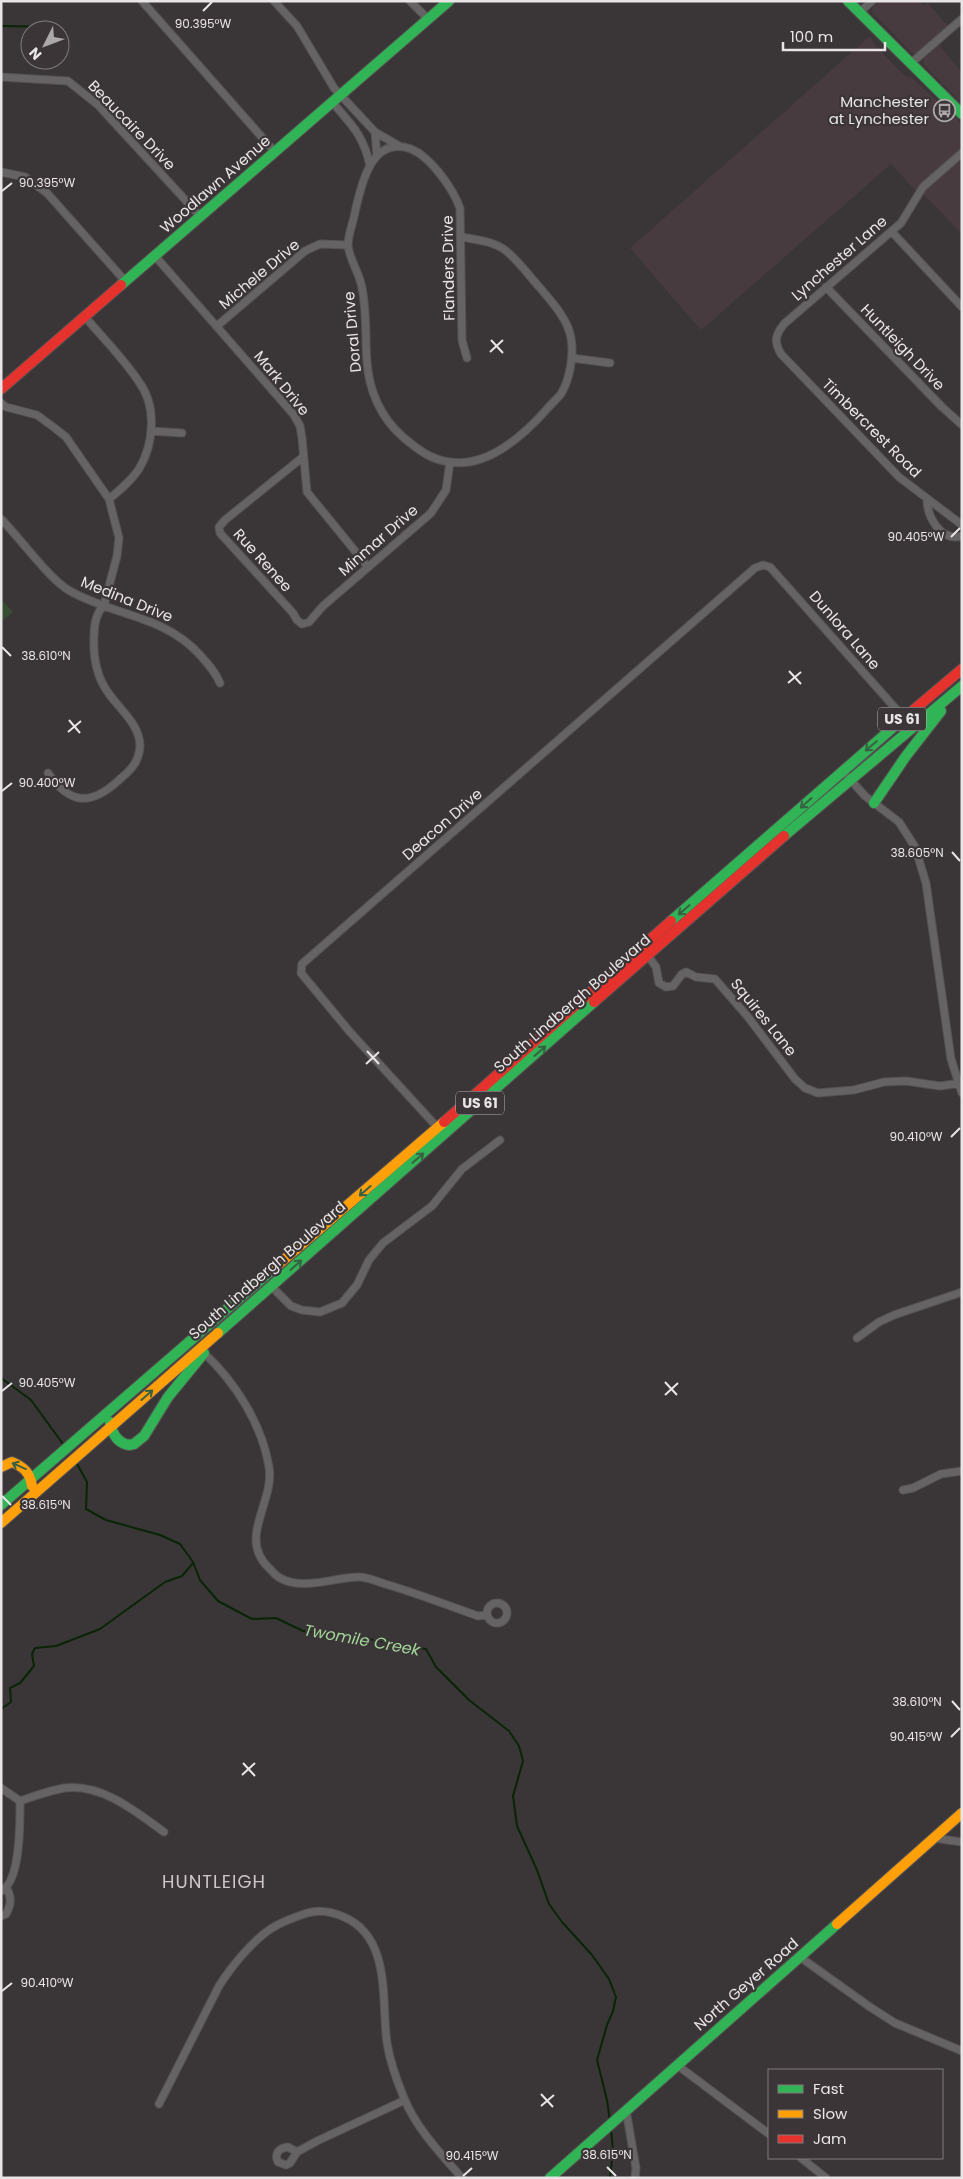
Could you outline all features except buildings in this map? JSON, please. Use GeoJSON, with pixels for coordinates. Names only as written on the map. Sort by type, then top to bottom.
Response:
{"type":"FeatureCollection","features":[{"type":"Feature","properties":{"kind":"main road","name":"Woodlawn Avenue"},"geometry":{"type":"LineString","coordinates":[[1,389],[448,1]]}},
{"type":"Feature","properties":{"kind":"main road"},"geometry":{"type":"LineString","coordinates":[[848,1],[962,114]]}},
{"type":"Feature","properties":{"kind":"main road","name":"South Lindbergh Boulevard"},"geometry":{"type":"LineString","coordinates":[[1,1505],[438,1127],[842,770],[962,669]]}},
{"type":"Feature","properties":{"kind":"main road"},"geometry":{"type":"LineString","coordinates":[[874,803],[921,736],[960,688]]}},
{"type":"Feature","properties":{"kind":"main road","name":"South Lindbergh Boulevard"},"geometry":{"type":"LineString","coordinates":[[1,1523],[648,956],[960,688]]}},
{"type":"Feature","properties":{"kind":"main road"},"geometry":{"type":"LineString","coordinates":[[113,1407],[110,1427],[114,1438],[122,1443],[132,1444],[141,1440],[173,1389],[204,1353],[214,1336]]}},
{"type":"Feature","properties":{"kind":"main road"},"geometry":{"type":"LineString","coordinates":[[1,1467],[12,1462],[28,1470],[32,1488],[29,1499]]}},
{"type":"Feature","properties":{"kind":"main road","name":"North Geyer Road"},"geometry":{"type":"LineString","coordinates":[[550,2178],[962,1813]]}},
{"type":"Feature","properties":{"kind":"street"},"geometry":{"type":"LineString","coordinates":[[142,1],[275,152]]}},
{"type":"Feature","properties":{"kind":"street","name":"Flanders Drive"},"geometry":{"type":"LineString","coordinates":[[274,1],[297,26],[328,81],[375,132],[399,146],[417,152],[449,185],[460,208],[462,238],[462,340],[467,358]]}},
{"type":"Feature","properties":{"kind":"street"},"geometry":{"type":"LineString","coordinates":[[410,1],[428,20]]}},
{"type":"Feature","properties":{"kind":"street"},"geometry":{"type":"LineString","coordinates":[[859,12],[872,1]]}},
{"type":"Feature","properties":{"kind":"street"},"geometry":{"type":"LineString","coordinates":[[910,64],[962,19]]}},
{"type":"Feature","properties":{"kind":"street","name":"Beaucaire Drive"},"geometry":{"type":"LineString","coordinates":[[1,77],[68,81],[98,105],[200,216]]}},
{"type":"Feature","properties":{"kind":"street"},"geometry":{"type":"LineString","coordinates":[[332,102],[358,132],[364,142],[370,166]]}},
{"type":"Feature","properties":{"kind":"street"},"geometry":{"type":"LineString","coordinates":[[375,132],[376,156]]}},
{"type":"Feature","properties":{"kind":"street"},"geometry":{"type":"LineString","coordinates":[[348,246],[358,198],[370,166],[376,156],[383,151],[399,146]]}},
{"type":"Feature","properties":{"kind":"street","name":"Lynchester Lane"},"geometry":{"type":"LineString","coordinates":[[775,340],[778,331],[784,324],[901,223],[923,187],[962,153]]}},
{"type":"Feature","properties":{"kind":"street"},"geometry":{"type":"LineString","coordinates":[[1,172],[25,177],[47,193],[126,282]]}},
{"type":"Feature","properties":{"kind":"street"},"geometry":{"type":"LineString","coordinates":[[892,232],[962,307]]}},
{"type":"Feature","properties":{"kind":"street"},"geometry":{"type":"LineString","coordinates":[[450,462],[484,458],[497,452],[524,431],[561,394],[572,358],[571,338],[564,320],[528,274],[505,250],[486,242],[462,238]]}},
{"type":"Feature","properties":{"kind":"street","name":"Michele Drive"},"geometry":{"type":"LineString","coordinates":[[217,326],[305,251],[320,244],[348,246]]}},
{"type":"Feature","properties":{"kind":"street","name":"Doral Drive"},"geometry":{"type":"LineString","coordinates":[[348,246],[362,287],[367,368],[375,400],[395,430],[423,454],[450,462]]}},
{"type":"Feature","properties":{"kind":"street","name":"Mark Drive"},"geometry":{"type":"LineString","coordinates":[[155,256],[294,415],[300,426],[307,492],[368,567]]}},
{"type":"Feature","properties":{"kind":"street","name":"Huntleigh Drive"},"geometry":{"type":"LineString","coordinates":[[826,287],[942,408],[962,425]]}},
{"type":"Feature","properties":{"kind":"street"},"geometry":{"type":"LineString","coordinates":[[85,317],[141,383],[149,407],[152,431],[148,448],[139,469],[127,484],[109,499]]}},
{"type":"Feature","properties":{"kind":"street","name":"Timbercrest Road"},"geometry":{"type":"LineString","coordinates":[[775,340],[780,354],[899,477],[962,525]]}},
{"type":"Feature","properties":{"kind":"street"},"geometry":{"type":"LineString","coordinates":[[572,358],[610,363]]}},
{"type":"Feature","properties":{"kind":"street"},"geometry":{"type":"LineString","coordinates":[[1,403],[6,407],[37,416],[66,437],[109,499],[119,538],[117,556],[104,605],[99,610],[94,628],[95,661],[106,690],[137,731],[140,743],[139,756],[134,767],[106,793],[91,799],[76,799],[66,794],[56,786],[48,773]]}},
{"type":"Feature","properties":{"kind":"street"},"geometry":{"type":"LineString","coordinates":[[152,431],[182,433]]}},
{"type":"Feature","properties":{"kind":"street","name":"Rue Renee"},"geometry":{"type":"LineString","coordinates":[[302,624],[259,574],[220,533],[219,527],[225,520],[303,458]]}},
{"type":"Feature","properties":{"kind":"street","name":"Minmar Drive"},"geometry":{"type":"LineString","coordinates":[[302,624],[309,622],[323,606],[431,513],[446,490],[450,462]]}},
{"type":"Feature","properties":{"kind":"street"},"geometry":{"type":"LineString","coordinates":[[927,499],[929,514],[933,523],[947,535],[957,538],[962,536]]}},
{"type":"Feature","properties":{"kind":"street","name":"Medina Drive"},"geometry":{"type":"LineString","coordinates":[[1,519],[53,576],[70,591],[170,630],[182,638],[215,671],[220,683]]}},
{"type":"Feature","properties":{"kind":"street","name":"Dunlora Lane"},"geometry":{"type":"LineString","coordinates":[[763,565],[770,567],[904,718]]}},
{"type":"Feature","properties":{"kind":"street","name":"Deacon Drive"},"geometry":{"type":"LineString","coordinates":[[438,1127],[350,1032],[301,973],[302,964],[755,568],[763,565]]}},
{"type":"Feature","properties":{"kind":"street"},"geometry":{"type":"LineString","coordinates":[[842,770],[874,803],[899,822],[915,847],[926,882],[951,1059],[962,1093]]}},
{"type":"Feature","properties":{"kind":"street","name":"Squires Lane"},"geometry":{"type":"LineString","coordinates":[[648,956],[656,967],[659,983],[666,987],[673,986],[682,974],[686,972],[696,977],[715,980],[748,1017],[795,1079],[805,1088],[818,1093],[854,1090],[884,1082],[906,1081],[940,1086],[960,1084]]}},
{"type":"Feature","properties":{"kind":"street"},"geometry":{"type":"LineString","coordinates":[[272,1287],[291,1306],[302,1310],[320,1312],[342,1303],[357,1285],[369,1260],[383,1243],[432,1206],[462,1169],[500,1140]]}},
{"type":"Feature","properties":{"kind":"street"},"geometry":{"type":"LineString","coordinates":[[857,1338],[879,1322],[894,1315],[962,1292]]}},
{"type":"Feature","properties":{"kind":"street"},"geometry":{"type":"LineString","coordinates":[[204,1353],[222,1371],[235,1388],[260,1438],[270,1468],[268,1489],[256,1532],[260,1559],[280,1578],[295,1582],[311,1583],[361,1576],[478,1616],[487,1615]]}},
{"type":"Feature","properties":{"kind":"street"},"geometry":{"type":"LineString","coordinates":[[903,1490],[913,1488],[941,1474],[962,1471]]}},
{"type":"Feature","properties":{"kind":"street"},"geometry":{"type":"LineString","coordinates":[[1,1788],[20,1801]]}},
{"type":"Feature","properties":{"kind":"street"},"geometry":{"type":"LineString","coordinates":[[20,1801],[66,1788],[84,1789],[116,1799],[164,1832]]}},
{"type":"Feature","properties":{"kind":"street"},"geometry":{"type":"LineString","coordinates":[[1,1916],[6,1914],[10,1906],[10,1899],[4,1890],[12,1879],[17,1856],[20,1834],[20,1801]]}},
{"type":"Feature","properties":{"kind":"street"},"geometry":{"type":"LineString","coordinates":[[934,1838],[962,1842]]}},
{"type":"Feature","properties":{"kind":"street"},"geometry":{"type":"LineString","coordinates":[[159,2104],[228,1972],[271,1928],[289,1919],[314,1911],[334,1912],[349,1919],[369,1938],[376,1950],[381,1966],[387,2044],[405,2100],[426,2134],[462,2178]]}},
{"type":"Feature","properties":{"kind":"street"},"geometry":{"type":"LineString","coordinates":[[800,1957],[895,2023],[962,2051]]}},
{"type":"Feature","properties":{"kind":"street"},"geometry":{"type":"LineString","coordinates":[[677,2065],[768,2133]]}},
{"type":"Feature","properties":{"kind":"street"},"geometry":{"type":"LineString","coordinates":[[297,2152],[405,2100]]}},
{"type":"Feature","properties":{"kind":"street"},"geometry":{"type":"LineString","coordinates":[[623,2113],[636,2168],[635,2178]]}},
{"type":"Feature","properties":{"kind":"street"},"geometry":{"type":"LineString","coordinates":[[803,2159],[826,2178]]}},
{"type":"Feature","properties":{"kind":"shaded area"},"geometry":{"type":"Polygon","coordinates":[[[879,1],[919,1],[923,5],[927,2],[949,27],[918,53],[913,54],[873,13],[872,8],[879,1]]]}},
{"type":"Feature","properties":{"kind":"shaded area"},"geometry":{"type":"Polygon","coordinates":[[[870,36],[875,45],[906,77],[911,77],[962,124],[962,147],[922,183],[916,191],[891,164],[701,330],[630,248],[870,36]]]}},
{"type":"Feature","properties":{"kind":"shaded area"},"geometry":{"type":"Polygon","coordinates":[[[939,45],[960,70],[962,69],[962,103],[923,64],[924,58],[939,45]]]}},
{"type":"Feature","properties":{"kind":"shaded area"},"geometry":{"type":"Polygon","coordinates":[[[962,158],[962,234],[924,195],[925,190],[962,158]]]}},
{"type":"Feature","properties":{"kind":"green space"},"geometry":{"type":"Polygon","coordinates":[[[1,599],[13,612],[1,622],[1,599]]]}},
{"type":"Feature","properties":{"kind":"waterway"},"geometry":{"type":"LineString","coordinates":[[1,26],[20,26]]}},
{"type":"Feature","properties":{"kind":"waterway","name":"Twomile Creek"},"geometry":{"type":"LineString","coordinates":[[1,1378],[31,1400],[63,1444]]}},
{"type":"Feature","properties":{"kind":"waterway","name":"Twomile Creek"},"geometry":{"type":"LineString","coordinates":[[76,1462],[87,1482],[86,1509],[106,1520],[160,1535],[180,1544],[193,1562],[200,1580],[218,1601],[252,1619],[276,1618],[303,1631],[346,1635],[426,1649],[436,1667],[469,1700],[509,1731],[519,1746],[523,1761],[513,1796],[517,1826],[537,1870],[549,1904],[562,1922],[592,1955],[609,1979],[616,1997],[597,2060],[610,2121]]}},
{"type":"Feature","properties":{"kind":"waterway"},"geometry":{"type":"LineString","coordinates":[[1,1709],[11,1702],[10,1688],[20,1683],[34,1666],[32,1654],[35,1648],[56,1646],[100,1629],[165,1582],[182,1576],[193,1563]]}},
{"type":"Feature","properties":{"kind":"waterway","name":"Twomile Creek"},"geometry":{"type":"LineString","coordinates":[[610,2178],[613,2150],[611,2130]]}},
{"type":"Feature","properties":{"kind":"traffic: fast"},"geometry":{"type":"LineString","coordinates":[[121,285],[449,1]]}},
{"type":"Feature","properties":{"kind":"traffic: fast"},"geometry":{"type":"LineString","coordinates":[[848,1],[962,114]]}},
{"type":"Feature","properties":{"kind":"traffic: fast"},"geometry":{"type":"LineString","coordinates":[[784,836],[962,686]]}},
{"type":"Feature","properties":{"kind":"traffic: fast"},"geometry":{"type":"LineString","coordinates":[[874,803],[906,756],[941,711]]}},
{"type":"Feature","properties":{"kind":"traffic: fast"},"geometry":{"type":"LineString","coordinates":[[671,921],[897,724]]}},
{"type":"Feature","properties":{"kind":"traffic: fast"},"geometry":{"type":"LineString","coordinates":[[218,1333],[594,1002]]}},
{"type":"Feature","properties":{"kind":"traffic: fast"},"geometry":{"type":"LineString","coordinates":[[1,1505],[272,1270]]}},
{"type":"Feature","properties":{"kind":"traffic: fast"},"geometry":{"type":"LineString","coordinates":[[110,1422],[118,1440],[125,1444],[134,1444],[144,1436],[168,1397],[204,1353]]}},
{"type":"Feature","properties":{"kind":"traffic: fast"},"geometry":{"type":"LineString","coordinates":[[550,2178],[837,1924]]}},
{"type":"Feature","properties":{"kind":"traffic: slow"},"geometry":{"type":"LineString","coordinates":[[272,1270],[444,1122]]}},
{"type":"Feature","properties":{"kind":"traffic: slow"},"geometry":{"type":"LineString","coordinates":[[1,1523],[218,1333]]}},
{"type":"Feature","properties":{"kind":"traffic: slow"},"geometry":{"type":"LineString","coordinates":[[1,1467],[12,1462],[20,1466],[28,1474],[32,1486]]}},
{"type":"Feature","properties":{"kind":"traffic: slow"},"geometry":{"type":"LineString","coordinates":[[837,1924],[962,1813]]}},
{"type":"Feature","properties":{"kind":"traffic: jam"},"geometry":{"type":"LineString","coordinates":[[1,389],[121,285]]}},
{"type":"Feature","properties":{"kind":"traffic: jam"},"geometry":{"type":"LineString","coordinates":[[897,724],[962,669]]}},
{"type":"Feature","properties":{"kind":"traffic: jam"},"geometry":{"type":"LineString","coordinates":[[594,1002],[784,836]]}},
{"type":"Feature","properties":{"kind":"traffic: jam"},"geometry":{"type":"LineString","coordinates":[[444,1122],[671,921]]}},
{"type":"Feature","properties":{"kind":"place","name":"Manchester at Lynchester"},"geometry":{"type":"Point","coordinates":[945,110]}},
{"type":"Feature","properties":{"kind":"district","name":"HUNTLEIGH"},"geometry":{"type":"Point","coordinates":[214,1881]}}]}
